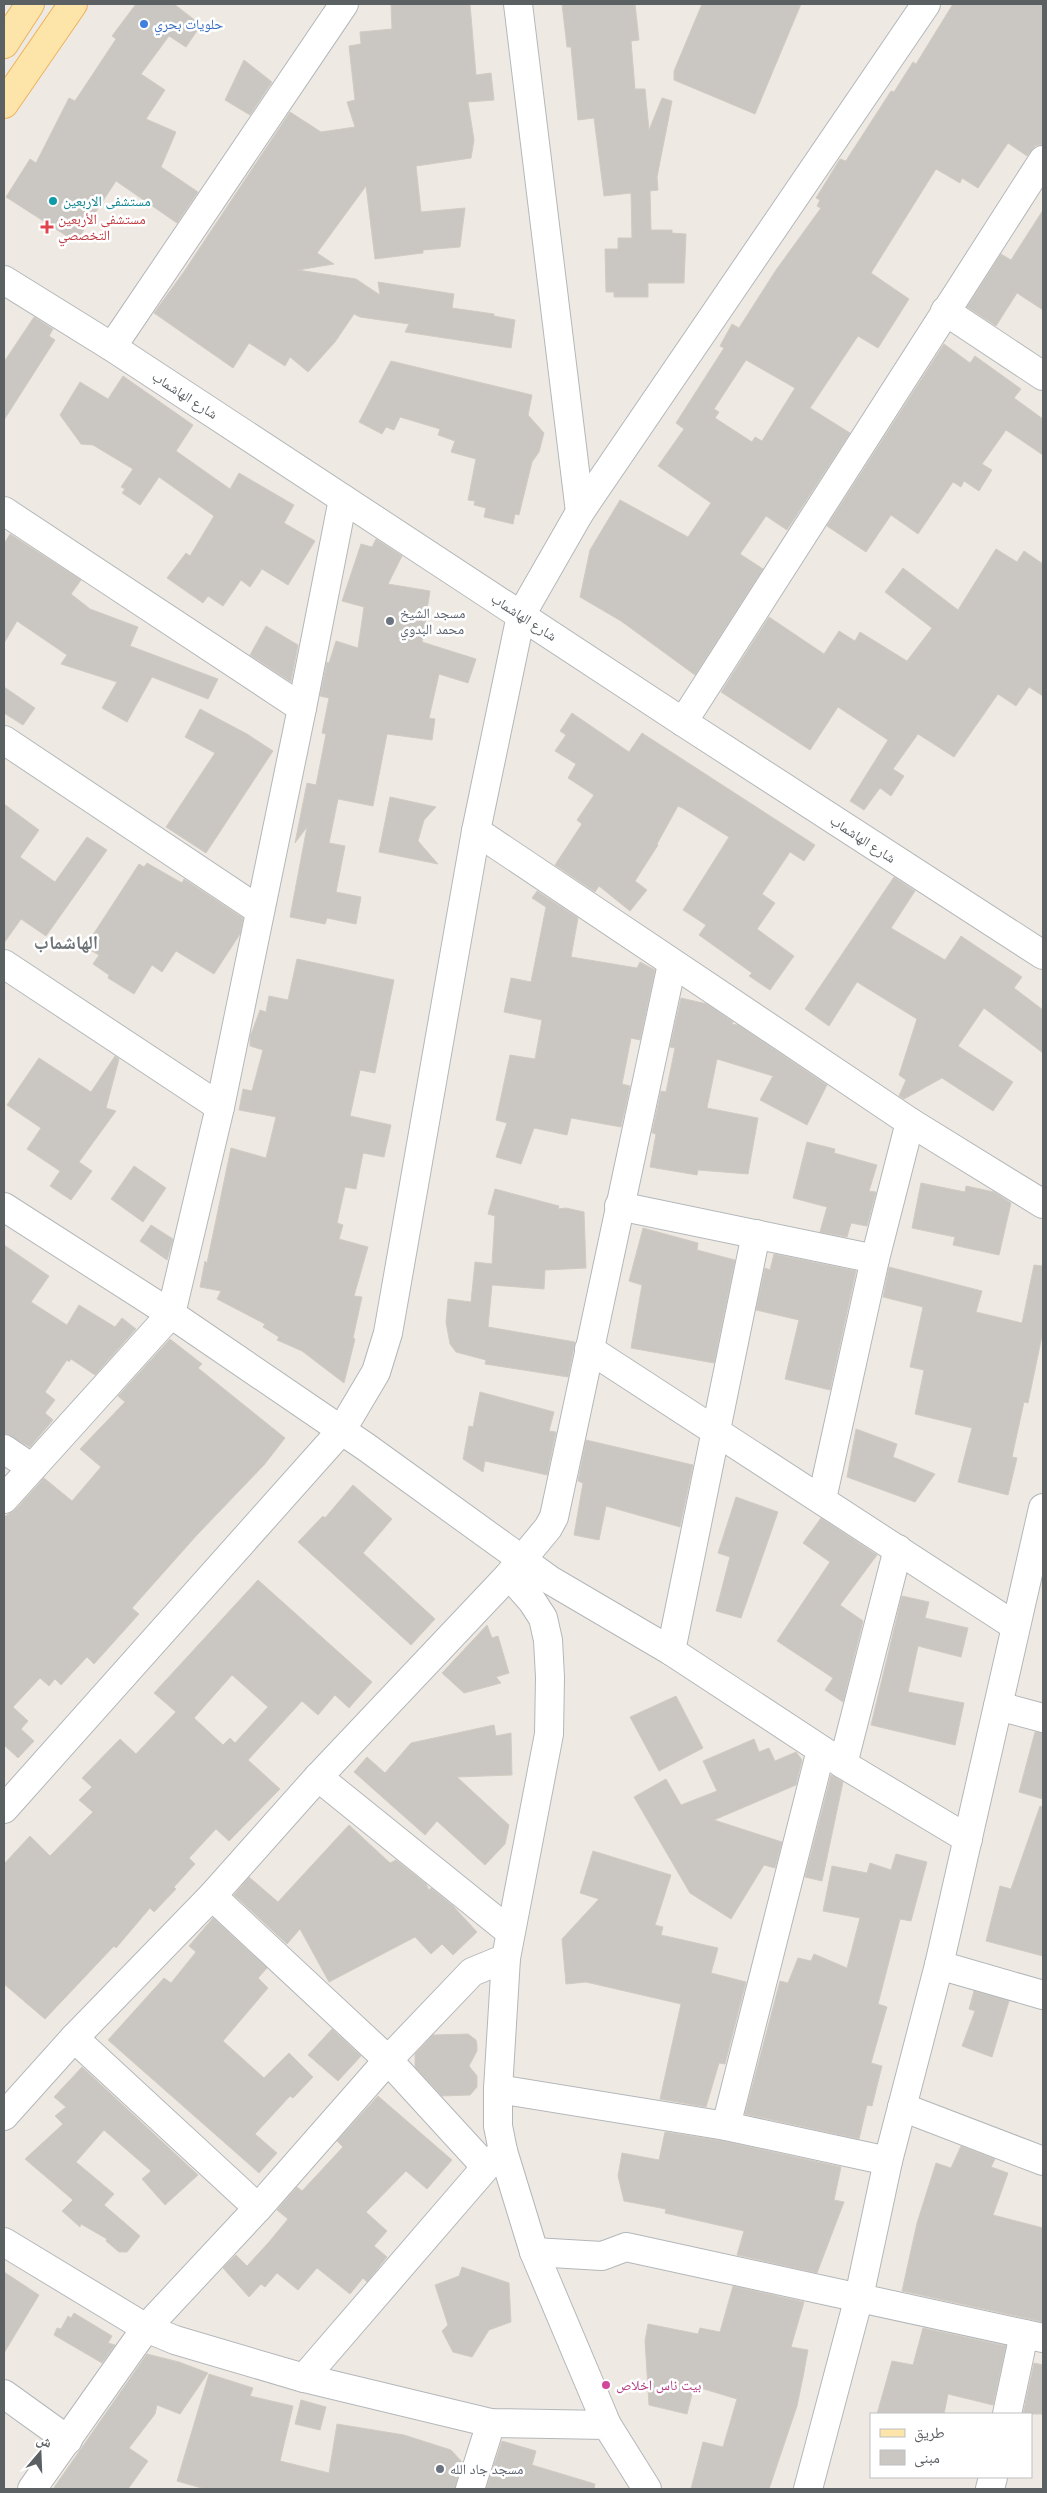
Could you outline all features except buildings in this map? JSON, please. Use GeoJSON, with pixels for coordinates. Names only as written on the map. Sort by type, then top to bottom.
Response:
{"type":"FeatureCollection","features":[{"type":"Feature","properties":{"kind":"main road"},"geometry":{"type":"LineString","coordinates":[[4,44],[30,4]]}},
{"type":"Feature","properties":{"kind":"main road"},"geometry":{"type":"LineString","coordinates":[[4,104],[73,4]]}},
{"type":"Feature","properties":{"kind":"street"},"geometry":{"type":"LineString","coordinates":[[112,347],[344,4]]}},
{"type":"Feature","properties":{"kind":"street"},"geometry":{"type":"LineString","coordinates":[[518,4],[580,512]]}},
{"type":"Feature","properties":{"kind":"street"},"geometry":{"type":"LineString","coordinates":[[4,1809],[341,1431],[376,1372],[388,1333],[476,831],[520,615],[580,512],[926,4]]}},
{"type":"Feature","properties":{"kind":"street"},"geometry":{"type":"LineString","coordinates":[[683,722],[1043,160]]}},
{"type":"Feature","properties":{"kind":"street","name":"شارع الهاشماب"},"geometry":{"type":"LineString","coordinates":[[4,280],[112,347],[683,722],[1043,955]]}},
{"type":"Feature","properties":{"kind":"street"},"geometry":{"type":"LineString","coordinates":[[945,311],[1043,376]]}},
{"type":"Feature","properties":{"kind":"street"},"geometry":{"type":"LineString","coordinates":[[4,1499],[171,1314],[220,1107],[343,499]]}},
{"type":"Feature","properties":{"kind":"street"},"geometry":{"type":"LineString","coordinates":[[5,514],[302,708]]}},
{"type":"Feature","properties":{"kind":"street"},"geometry":{"type":"LineString","coordinates":[[4,740],[259,910]]}},
{"type":"Feature","properties":{"kind":"street"},"geometry":{"type":"LineString","coordinates":[[476,831],[910,1122],[1043,1204]]}},
{"type":"Feature","properties":{"kind":"street"},"geometry":{"type":"LineString","coordinates":[[4,964],[220,1107]]}},
{"type":"Feature","properties":{"kind":"street"},"geometry":{"type":"LineString","coordinates":[[4,2116],[74,2038],[212,1896],[318,1777],[515,1568],[548,1528],[554,1516],[672,964]]}},
{"type":"Feature","properties":{"kind":"street"},"geometry":{"type":"LineString","coordinates":[[822,1499],[875,1260],[910,1122]]}},
{"type":"Feature","properties":{"kind":"street"},"geometry":{"type":"LineString","coordinates":[[619,1206],[875,1260]]}},
{"type":"Feature","properties":{"kind":"street"},"geometry":{"type":"LineString","coordinates":[[4,1207],[171,1314],[341,1431],[515,1568],[670,1651],[832,1757],[968,1839]]}},
{"type":"Feature","properties":{"kind":"street"},"geometry":{"type":"LineString","coordinates":[[670,1651],[756,1234]]}},
{"type":"Feature","properties":{"kind":"street"},"geometry":{"type":"LineString","coordinates":[[589,1350],[822,1499],[1015,1626]]}},
{"type":"Feature","properties":{"kind":"street"},"geometry":{"type":"LineString","coordinates":[[4,1449],[32,1468]]}},
{"type":"Feature","properties":{"kind":"street"},"geometry":{"type":"LineString","coordinates":[[808,2489],[859,2298],[888,2161],[939,1965],[1043,1508]]}},
{"type":"Feature","properties":{"kind":"street"},"geometry":{"type":"LineString","coordinates":[[726,2126],[832,1757],[898,1549]]}},
{"type":"Feature","properties":{"kind":"street"},"geometry":{"type":"LineString","coordinates":[[304,2378],[494,2159],[498,2126],[498,2089],[509,1932],[550,1734],[548,1640],[543,1618],[515,1568]]}},
{"type":"Feature","properties":{"kind":"street"},"geometry":{"type":"LineString","coordinates":[[998,1706],[1043,1718]]}},
{"type":"Feature","properties":{"kind":"street"},"geometry":{"type":"LineString","coordinates":[[318,1777],[509,1932]]}},
{"type":"Feature","properties":{"kind":"street"},"geometry":{"type":"LineString","coordinates":[[212,1896],[494,2159],[607,2426],[647,2489]]}},
{"type":"Feature","properties":{"kind":"street"},"geometry":{"type":"LineString","coordinates":[[32,2489],[146,2328],[258,2208],[388,2060],[472,1972],[506,1958]]}},
{"type":"Feature","properties":{"kind":"street"},"geometry":{"type":"LineString","coordinates":[[939,1965],[1043,1994]]}},
{"type":"Feature","properties":{"kind":"street"},"geometry":{"type":"LineString","coordinates":[[74,2038],[258,2208]]}},
{"type":"Feature","properties":{"kind":"street"},"geometry":{"type":"LineString","coordinates":[[498,2089],[726,2126],[888,2161]]}},
{"type":"Feature","properties":{"kind":"street"},"geometry":{"type":"LineString","coordinates":[[902,2107],[1043,2161]]}},
{"type":"Feature","properties":{"kind":"street"},"geometry":{"type":"LineString","coordinates":[[4,2242],[146,2328],[175,2340],[304,2378],[491,2423],[607,2426]]}},
{"type":"Feature","properties":{"kind":"street"},"geometry":{"type":"LineString","coordinates":[[534,2252],[602,2256],[626,2247],[1034,2336],[1007,2413]]}},
{"type":"Feature","properties":{"kind":"street"},"geometry":{"type":"LineString","coordinates":[[4,2394],[68,2440]]}},
{"type":"Feature","properties":{"kind":"street"},"geometry":{"type":"LineString","coordinates":[[470,2489],[491,2423]]}},
{"type":"Feature","properties":{"kind":"place","name":"حلويات بحري"},"geometry":{"type":"Point","coordinates":[144,24]}},
{"type":"Feature","properties":{"kind":"place","name":"مستشفى الاربعين"},"geometry":{"type":"Point","coordinates":[53,201]}},
{"type":"Feature","properties":{"kind":"place","name":"مستشفى الأربعين التخصصي"},"geometry":{"type":"Point","coordinates":[47,227]}},
{"type":"Feature","properties":{"kind":"place","name":"مسجد الشيخ محمد البدوي"},"geometry":{"type":"Point","coordinates":[390,621]}},
{"type":"Feature","properties":{"kind":"place","name":"بيت ناس اخلاص"},"geometry":{"type":"Point","coordinates":[606,2385]}},
{"type":"Feature","properties":{"kind":"place","name":"مسجد جاد الله"},"geometry":{"type":"Point","coordinates":[440,2469]}},
{"type":"Feature","properties":{"kind":"district","name":"الهاشماب"},"geometry":{"type":"Point","coordinates":[66,942]}}]}
